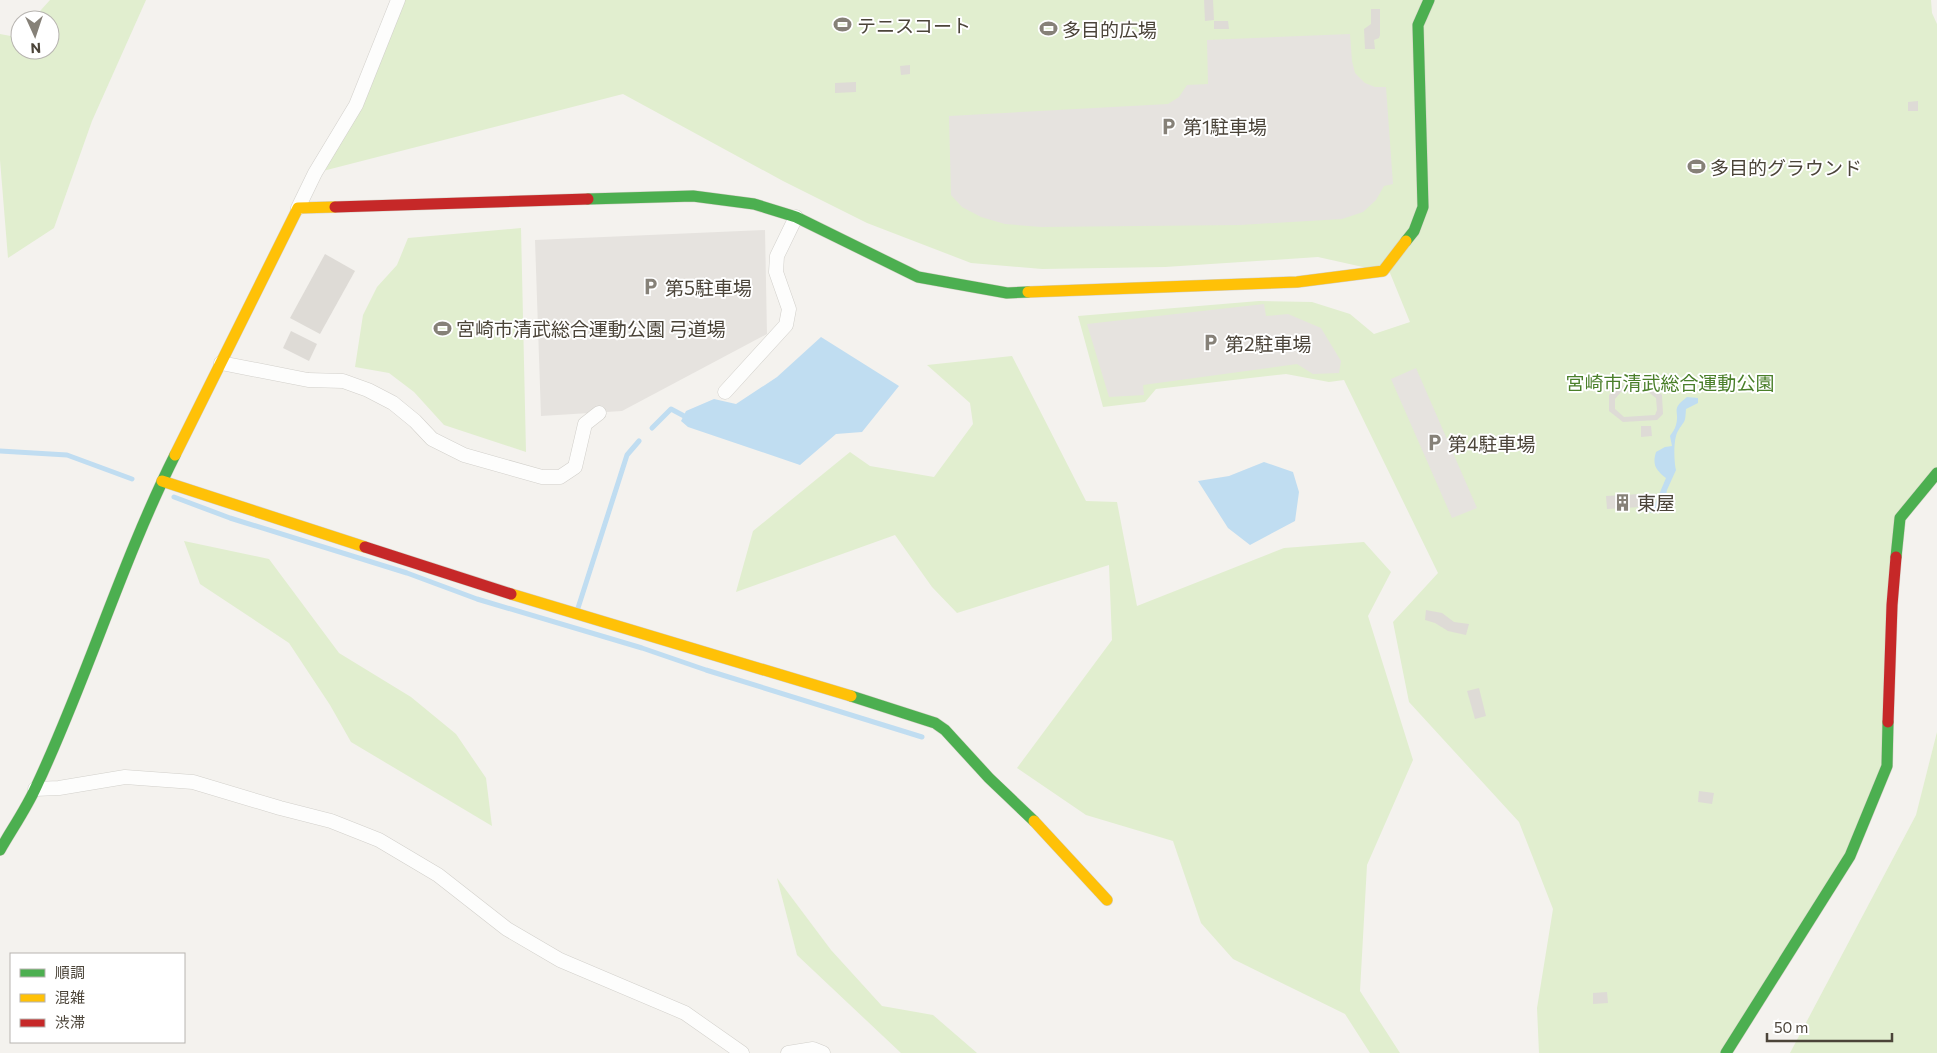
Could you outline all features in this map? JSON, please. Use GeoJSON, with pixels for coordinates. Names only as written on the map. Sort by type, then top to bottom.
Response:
{"type":"FeatureCollection","features":[{"type":"Feature","properties":{"kind":"street"},"geometry":{"type":"LineString","coordinates":[[0,850],[35,789],[68,714],[140,531],[162,481],[315,173],[356,105],[398,0]]}},
{"type":"Feature","properties":{"kind":"street"},"geometry":{"type":"LineString","coordinates":[[298,208],[693,196],[754,204],[796,217],[918,277],[1006,293],[1297,282],[1383,271],[1414,231],[1423,207],[1418,25],[1429,0]]}},
{"type":"Feature","properties":{"kind":"street"},"geometry":{"type":"LineString","coordinates":[[725,392],[786,324],[789,309],[776,272],[777,256],[796,217]]}},
{"type":"Feature","properties":{"kind":"street"},"geometry":{"type":"LineString","coordinates":[[221,363],[308,380],[343,381],[368,390],[393,404],[415,421],[432,439],[464,455],[542,477],[560,477],[575,467],[585,424],[599,413]]}},
{"type":"Feature","properties":{"kind":"street"},"geometry":{"type":"LineString","coordinates":[[1726,1053],[1850,856],[1887,766],[1892,605],[1900,518],[1937,474]]}},
{"type":"Feature","properties":{"kind":"street"},"geometry":{"type":"LineString","coordinates":[[162,481],[547,606],[882,705],[934,724],[945,730],[988,778],[1043,830],[1107,900]]}},
{"type":"Feature","properties":{"kind":"street"},"geometry":{"type":"LineString","coordinates":[[35,789],[59,788],[124,777],[193,782],[331,821],[379,840],[438,875],[507,929],[560,960],[685,1012],[742,1053]]}},
{"type":"Feature","properties":{"kind":"street"},"geometry":{"type":"LineString","coordinates":[[788,1053],[813,1049],[823,1053]]}},
{"type":"Feature","properties":{"kind":"green space"},"geometry":{"type":"Polygon","coordinates":[[[50,0],[146,0],[92,121],[54,228],[8,258],[0,160],[0,34],[10,36],[10,60],[60,60],[60,10],[41,10],[50,0]]]}},
{"type":"Feature","properties":{"kind":"green space","name":"宮崎市清武総合運動公園"},"geometry":{"type":"Polygon","coordinates":[[[398,0],[1931,0],[1932,13],[1937,24],[1937,473],[1900,518],[1887,766],[1850,856],[1726,1053],[1539,1053],[1537,1008],[1553,909],[1519,822],[1409,702],[1393,622],[1438,573],[1344,380],[1329,382],[1286,374],[1156,389],[1145,402],[1103,407],[1078,316],[1259,301],[1312,302],[1350,314],[1374,334],[1410,322],[1390,273],[1318,257],[1165,267],[1042,269],[971,263],[867,223],[783,181],[623,94],[315,173],[340,132],[398,0]]]}},
{"type":"Feature","properties":{"kind":"green space","name":"宮崎市清武総合運動公園 弓道場"},"geometry":{"type":"Polygon","coordinates":[[[521,228],[526,452],[444,425],[414,392],[389,373],[355,367],[363,315],[377,287],[397,265],[408,238],[521,228]]]}},
{"type":"Feature","properties":{"kind":"green space"},"geometry":{"type":"Polygon","coordinates":[[[1012,356],[1086,501],[1117,502],[1137,606],[1284,548],[1364,542],[1391,572],[1368,616],[1413,760],[1367,865],[1360,991],[1400,1053],[1370,1053],[1345,1014],[1233,959],[1201,923],[1173,841],[1086,815],[1017,768],[1112,640],[1109,565],[957,613],[932,587],[895,535],[736,592],[753,531],[850,452],[870,466],[934,477],[973,424],[970,403],[927,365],[1012,356]]]}},
{"type":"Feature","properties":{"kind":"green space"},"geometry":{"type":"Polygon","coordinates":[[[184,541],[269,559],[339,653],[411,697],[456,734],[486,778],[492,826],[351,742],[330,705],[289,643],[200,584],[184,541]]]}},
{"type":"Feature","properties":{"kind":"green space"},"geometry":{"type":"Polygon","coordinates":[[[1937,732],[1937,1053],[1790,1053],[1916,815],[1937,732]]]}},
{"type":"Feature","properties":{"kind":"green space"},"geometry":{"type":"Polygon","coordinates":[[[777,878],[831,950],[882,1006],[933,1015],[977,1053],[901,1053],[797,955],[777,878]]]}},
{"type":"Feature","properties":{"kind":"shaded area","name":"第1駐車場"},"geometry":{"type":"Polygon","coordinates":[[[1350,34],[1355,73],[1365,83],[1375,87],[1386,87],[1393,184],[1384,186],[1376,200],[1363,212],[1342,219],[1240,225],[1041,227],[1005,224],[981,217],[962,207],[951,195],[949,116],[1168,104],[1179,97],[1187,85],[1208,84],[1207,40],[1350,34]]]}},
{"type":"Feature","properties":{"kind":"shaded area","name":"第5駐車場"},"geometry":{"type":"Polygon","coordinates":[[[765,230],[767,334],[622,411],[541,416],[535,240],[765,230]]]}},
{"type":"Feature","properties":{"kind":"shaded area","name":"第2駐車場"},"geometry":{"type":"Polygon","coordinates":[[[1264,304],[1266,316],[1288,314],[1321,328],[1341,361],[1339,373],[1313,374],[1297,364],[1143,385],[1144,395],[1109,397],[1087,324],[1264,304]]]}},
{"type":"Feature","properties":{"kind":"shaded area","name":"第4駐車場"},"geometry":{"type":"Polygon","coordinates":[[[1416,368],[1477,508],[1452,518],[1391,379],[1416,368]]]}},
{"type":"Feature","properties":{"kind":"water"},"geometry":{"type":"Polygon","coordinates":[[[821,337],[899,386],[862,432],[836,434],[800,465],[688,427],[681,421],[686,411],[714,399],[736,404],[777,377],[821,337]]]}},
{"type":"Feature","properties":{"kind":"water"},"geometry":{"type":"Polygon","coordinates":[[[1687,397],[1698,398],[1698,403],[1686,409],[1684,422],[1676,435],[1674,450],[1676,470],[1667,490],[1664,507],[1655,509],[1651,513],[1648,510],[1655,504],[1666,478],[1656,467],[1654,460],[1656,452],[1665,447],[1672,446],[1670,436],[1676,425],[1677,408],[1687,397]]]}},
{"type":"Feature","properties":{"kind":"water"},"geometry":{"type":"Polygon","coordinates":[[[1264,462],[1293,472],[1299,492],[1295,521],[1250,545],[1228,528],[1198,481],[1229,476],[1264,462]]]}},
{"type":"Feature","properties":{"kind":"building"},"geometry":{"type":"Polygon","coordinates":[[[1204,0],[1213,0],[1214,20],[1205,21],[1204,0]]]}},
{"type":"Feature","properties":{"kind":"building"},"geometry":{"type":"Polygon","coordinates":[[[1371,9],[1380,9],[1380,35],[1379,38],[1374,40],[1375,49],[1365,49],[1364,29],[1371,24],[1371,9]]]}},
{"type":"Feature","properties":{"kind":"building"},"geometry":{"type":"Polygon","coordinates":[[[1214,21],[1228,21],[1229,29],[1214,29],[1214,21]]]}},
{"type":"Feature","properties":{"kind":"building"},"geometry":{"type":"Polygon","coordinates":[[[910,65],[910,74],[901,75],[900,66],[910,65]]]}},
{"type":"Feature","properties":{"kind":"building"},"geometry":{"type":"Polygon","coordinates":[[[856,82],[856,92],[835,93],[835,83],[856,82]]]}},
{"type":"Feature","properties":{"kind":"building"},"geometry":{"type":"Polygon","coordinates":[[[1918,101],[1918,111],[1908,111],[1908,102],[1918,101]]]}},
{"type":"Feature","properties":{"kind":"building"},"geometry":{"type":"Polygon","coordinates":[[[325,254],[355,271],[320,334],[290,318],[325,254]]]}},
{"type":"Feature","properties":{"kind":"building"},"geometry":{"type":"Polygon","coordinates":[[[291,331],[317,344],[309,361],[283,348],[291,331]]]}},
{"type":"Feature","properties":{"kind":"building"},"geometry":{"type":"Polygon","coordinates":[[[1649,383],[1662,395],[1663,414],[1657,420],[1623,422],[1609,411],[1609,395],[1618,386],[1649,383]],[[1647,391],[1621,392],[1615,399],[1615,409],[1624,417],[1655,415],[1657,410],[1656,398],[1647,391]]]}},
{"type":"Feature","properties":{"kind":"building"},"geometry":{"type":"Polygon","coordinates":[[[1641,426],[1651,426],[1652,436],[1641,437],[1641,426]]]}},
{"type":"Feature","properties":{"kind":"building","name":"東屋"},"geometry":{"type":"Polygon","coordinates":[[[1640,494],[1641,507],[1607,509],[1606,496],[1640,494]]]}},
{"type":"Feature","properties":{"kind":"building"},"geometry":{"type":"Polygon","coordinates":[[[1426,610],[1442,613],[1454,622],[1469,624],[1466,635],[1448,631],[1435,623],[1425,620],[1426,610]]]}},
{"type":"Feature","properties":{"kind":"building"},"geometry":{"type":"Polygon","coordinates":[[[1479,688],[1486,716],[1475,719],[1467,691],[1479,688]]]}},
{"type":"Feature","properties":{"kind":"building"},"geometry":{"type":"Polygon","coordinates":[[[1699,791],[1714,793],[1712,804],[1698,802],[1699,791]]]}},
{"type":"Feature","properties":{"kind":"building"},"geometry":{"type":"Polygon","coordinates":[[[1607,992],[1608,1003],[1593,1004],[1593,993],[1607,992]]]}},
{"type":"Feature","properties":{"kind":"waterway"},"geometry":{"type":"LineString","coordinates":[[652,428],[671,409],[686,417]]}},
{"type":"Feature","properties":{"kind":"waterway"},"geometry":{"type":"LineString","coordinates":[[578,608],[627,455],[639,441]]}},
{"type":"Feature","properties":{"kind":"waterway"},"geometry":{"type":"LineString","coordinates":[[0,451],[67,455],[132,479]]}},
{"type":"Feature","properties":{"kind":"waterway"},"geometry":{"type":"LineString","coordinates":[[174,497],[230,518],[407,573],[477,599],[642,648],[706,670],[922,737]]}},
{"type":"Feature","properties":{"kind":"traffic: fast"},"geometry":{"type":"LineString","coordinates":[[1406,241],[1414,231],[1423,207],[1418,25],[1429,0]]}},
{"type":"Feature","properties":{"kind":"traffic: fast"},"geometry":{"type":"LineString","coordinates":[[588,199],[693,196],[754,204],[796,217],[918,277],[1007,293],[1028,292]]}},
{"type":"Feature","properties":{"kind":"traffic: fast"},"geometry":{"type":"LineString","coordinates":[[0,850],[32,795],[54,746],[138,537],[175,455]]}},
{"type":"Feature","properties":{"kind":"traffic: fast"},"geometry":{"type":"LineString","coordinates":[[1896,557],[1900,518],[1937,473]]}},
{"type":"Feature","properties":{"kind":"traffic: fast"},"geometry":{"type":"LineString","coordinates":[[851,696],[935,723],[945,730],[989,778],[1034,821]]}},
{"type":"Feature","properties":{"kind":"traffic: fast"},"geometry":{"type":"LineString","coordinates":[[1726,1053],[1850,856],[1887,766],[1888,722]]}},
{"type":"Feature","properties":{"kind":"traffic: slow"},"geometry":{"type":"LineString","coordinates":[[175,455],[298,208],[335,207]]}},
{"type":"Feature","properties":{"kind":"traffic: slow"},"geometry":{"type":"LineString","coordinates":[[1028,292],[1297,282],[1383,271],[1406,241]]}},
{"type":"Feature","properties":{"kind":"traffic: slow"},"geometry":{"type":"LineString","coordinates":[[162,481],[365,547]]}},
{"type":"Feature","properties":{"kind":"traffic: slow"},"geometry":{"type":"LineString","coordinates":[[511,594],[851,696]]}},
{"type":"Feature","properties":{"kind":"traffic: slow"},"geometry":{"type":"LineString","coordinates":[[1034,821],[1107,900]]}},
{"type":"Feature","properties":{"kind":"traffic: jam"},"geometry":{"type":"LineString","coordinates":[[335,207],[588,199]]}},
{"type":"Feature","properties":{"kind":"traffic: jam"},"geometry":{"type":"LineString","coordinates":[[365,547],[511,594]]}},
{"type":"Feature","properties":{"kind":"traffic: jam"},"geometry":{"type":"LineString","coordinates":[[1888,722],[1892,605],[1896,557]]}},
{"type":"Feature","properties":{"kind":"place","name":"テニスコート"},"geometry":{"type":"Point","coordinates":[843,25]}},
{"type":"Feature","properties":{"kind":"place","name":"多目的広場"},"geometry":{"type":"Point","coordinates":[1048,29]}},
{"type":"Feature","properties":{"kind":"place","name":"第1駐車場"},"geometry":{"type":"Point","coordinates":[1169,126]}},
{"type":"Feature","properties":{"kind":"place","name":"多目的グラウンド"},"geometry":{"type":"Point","coordinates":[1696,167]}},
{"type":"Feature","properties":{"kind":"place","name":"第5駐車場"},"geometry":{"type":"Point","coordinates":[651,287]}},
{"type":"Feature","properties":{"kind":"place","name":"宮崎市清武総合運動公園 弓道場"},"geometry":{"type":"Point","coordinates":[442,328]}},
{"type":"Feature","properties":{"kind":"place","name":"第2駐車場"},"geometry":{"type":"Point","coordinates":[1211,343]}},
{"type":"Feature","properties":{"kind":"place","name":"第4駐車場"},"geometry":{"type":"Point","coordinates":[1434,443]}},
{"type":"Feature","properties":{"kind":"place","name":"東屋"},"geometry":{"type":"Point","coordinates":[1623,502]}}]}
